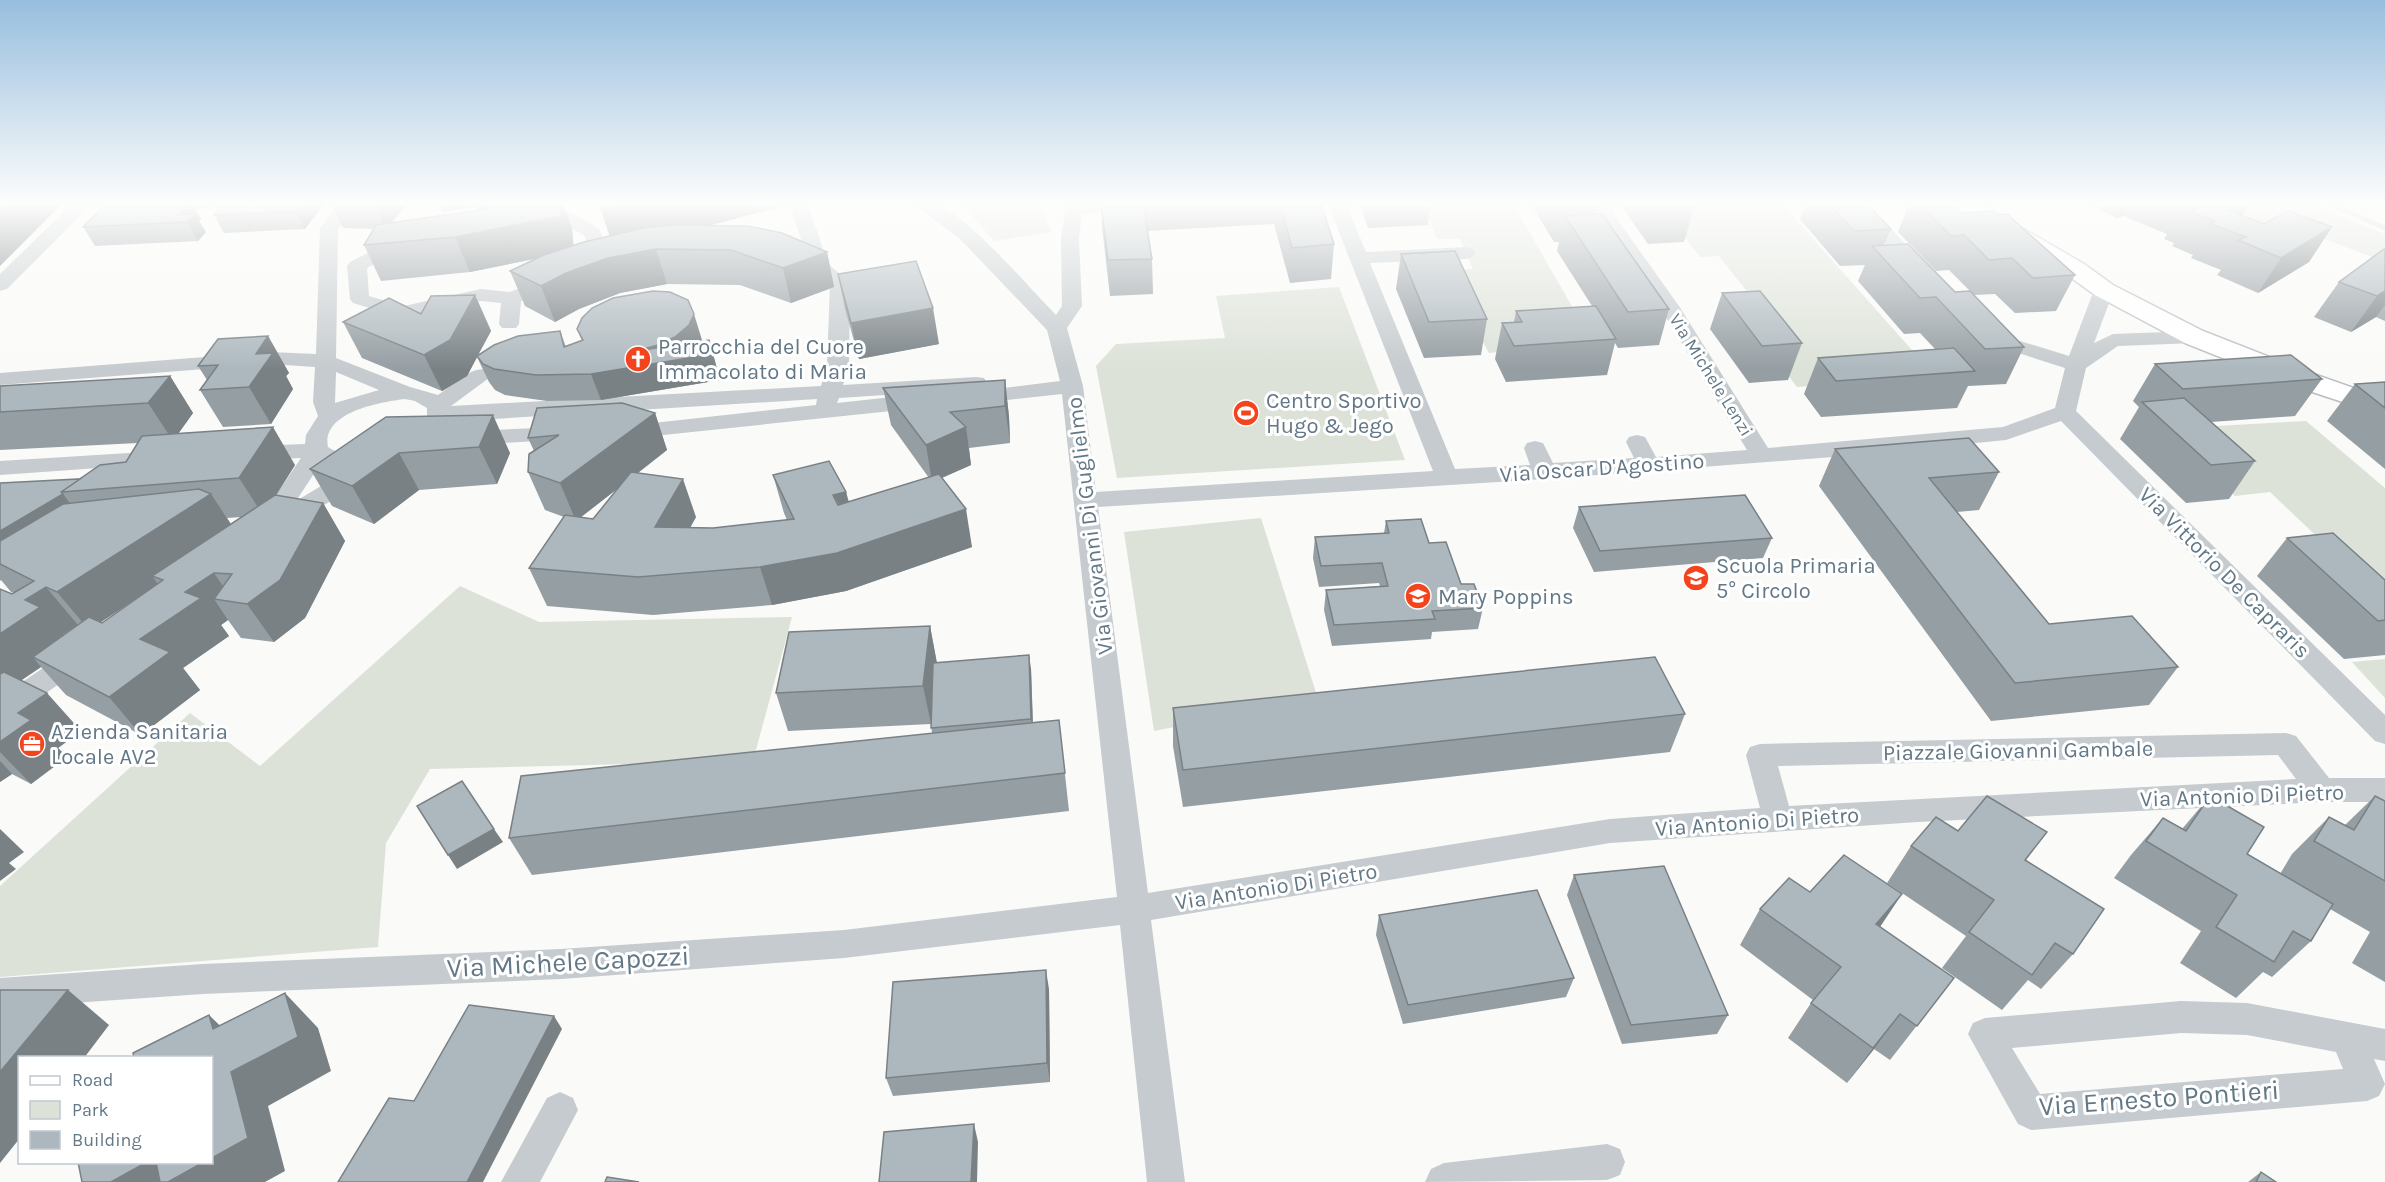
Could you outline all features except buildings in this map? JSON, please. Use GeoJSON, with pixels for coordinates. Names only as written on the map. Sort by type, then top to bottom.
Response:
{"type":"FeatureCollection","features":[{"type":"Feature","properties":{"kind":"main road"},"geometry":{"type":"LineString","coordinates":[[2058,259],[2104,290],[2194,337],[2295,377],[2385,408]]}},
{"type":"Feature","properties":{"kind":"street"},"geometry":{"type":"LineString","coordinates":[[0,285],[27,259]]}},
{"type":"Feature","properties":{"kind":"street"},"geometry":{"type":"LineString","coordinates":[[329,259],[324,402],[330,418]]}},
{"type":"Feature","properties":{"kind":"street"},"geometry":{"type":"LineString","coordinates":[[369,259],[357,266],[360,299],[403,312]]}},
{"type":"Feature","properties":{"kind":"street"},"geometry":{"type":"LineString","coordinates":[[599,259],[600,267]]}},
{"type":"Feature","properties":{"kind":"street"},"geometry":{"type":"LineString","coordinates":[[817,259],[819,267]]}},
{"type":"Feature","properties":{"kind":"street","name":"Via Giovanni Di Guglielmo"},"geometry":{"type":"LineString","coordinates":[[991,259],[1057,328],[1072,386],[1167,1182]]}},
{"type":"Feature","properties":{"kind":"street"},"geometry":{"type":"LineString","coordinates":[[1057,328],[1072,306],[1071,259]]}},
{"type":"Feature","properties":{"kind":"street"},"geometry":{"type":"LineString","coordinates":[[1357,259],[1447,478]]}},
{"type":"Feature","properties":{"kind":"street","name":"Via Michele Lenzi"},"geometry":{"type":"LineString","coordinates":[[1636,259],[1669,306],[1761,455]]}},
{"type":"Feature","properties":{"kind":"street"},"geometry":{"type":"LineString","coordinates":[[1910,259],[1929,280]]}},
{"type":"Feature","properties":{"kind":"street"},"geometry":{"type":"LineString","coordinates":[[785,260],[819,267],[840,282],[837,366],[824,413]]}},
{"type":"Feature","properties":{"kind":"street"},"geometry":{"type":"LineString","coordinates":[[370,323],[403,312],[481,295],[511,298],[600,267],[623,263]]}},
{"type":"Feature","properties":{"kind":"street"},"geometry":{"type":"LineString","coordinates":[[2065,412],[2076,365],[2104,290]]}},
{"type":"Feature","properties":{"kind":"street"},"geometry":{"type":"LineString","coordinates":[[509,324],[511,298]]}},
{"type":"Feature","properties":{"kind":"street"},"geometry":{"type":"LineString","coordinates":[[326,338],[348,330]]}},
{"type":"Feature","properties":{"kind":"street"},"geometry":{"type":"LineString","coordinates":[[1978,333],[2076,365]]}},
{"type":"Feature","properties":{"kind":"street"},"geometry":{"type":"LineString","coordinates":[[2076,365],[2114,340],[2194,337]]}},
{"type":"Feature","properties":{"kind":"street"},"geometry":{"type":"LineString","coordinates":[[0,380],[270,358],[326,361],[405,393],[426,397],[439,409],[461,414],[674,402],[829,390],[989,383],[1072,386]]}},
{"type":"Feature","properties":{"kind":"street"},"geometry":{"type":"LineString","coordinates":[[318,450],[256,536],[423,438],[433,429],[439,409],[482,374]]}},
{"type":"Feature","properties":{"kind":"street"},"geometry":{"type":"LineString","coordinates":[[607,432],[653,430],[824,413],[897,402],[995,397],[1072,386]]}},
{"type":"Feature","properties":{"kind":"street"},"geometry":{"type":"LineString","coordinates":[[389,456],[371,460],[345,461],[325,456],[318,450],[315,440],[320,429],[330,418],[365,399],[405,393]]}},
{"type":"Feature","properties":{"kind":"street"},"geometry":{"type":"LineString","coordinates":[[653,430],[674,402]]}},
{"type":"Feature","properties":{"kind":"street","name":"Via Oscar D'Agostino"},"geometry":{"type":"LineString","coordinates":[[1086,500],[1650,465],[2006,433],[2065,412]]}},
{"type":"Feature","properties":{"kind":"street","name":"Via Vittorio De Capraris"},"geometry":{"type":"LineString","coordinates":[[2065,412],[2385,733]]}},
{"type":"Feature","properties":{"kind":"street"},"geometry":{"type":"LineString","coordinates":[[423,438],[584,434]]}},
{"type":"Feature","properties":{"kind":"street"},"geometry":{"type":"LineString","coordinates":[[1637,442],[1650,465]]}},
{"type":"Feature","properties":{"kind":"street"},"geometry":{"type":"LineString","coordinates":[[1535,448],[1545,472]]}},
{"type":"Feature","properties":{"kind":"street"},"geometry":{"type":"LineString","coordinates":[[228,454],[318,450]]}},
{"type":"Feature","properties":{"kind":"street"},"geometry":{"type":"LineString","coordinates":[[0,468],[180,457]]}},
{"type":"Feature","properties":{"kind":"street"},"geometry":{"type":"LineString","coordinates":[[0,711],[98,644]]}},
{"type":"Feature","properties":{"kind":"street","name":"Piazzale Giovanni Gambale"},"geometry":{"type":"LineString","coordinates":[[1778,819],[1760,755],[2286,744],[2321,790]]}},
{"type":"Feature","properties":{"kind":"street","name":"Via Antonio Di Pietro"},"geometry":{"type":"LineString","coordinates":[[1135,909],[1610,831],[1918,810],[2321,790],[2385,790]]}},
{"type":"Feature","properties":{"kind":"street","name":"Via Michele Capozzi"},"geometry":{"type":"LineString","coordinates":[[0,993],[203,979],[561,964],[832,945],[1135,909]]}},
{"type":"Feature","properties":{"kind":"street","name":"Via Ernesto Pontieri"},"geometry":{"type":"LineString","coordinates":[[2348,1038],[2367,1084],[2031,1112],[1985,1034],[2181,1017],[2247,1019],[2348,1038],[2385,1045]]}},
{"type":"Feature","properties":{"kind":"street"},"geometry":{"type":"LineString","coordinates":[[520,1182],[560,1110]]}},
{"type":"Feature","properties":{"kind":"street"},"geometry":{"type":"LineString","coordinates":[[1444,1182],[1606,1162]]}},
{"type":"Feature","properties":{"kind":"green space"},"geometry":{"type":"Polygon","coordinates":[[[1469,259],[1545,259],[1592,341],[1489,353],[1443,271],[1473,269],[1469,259]]]}},
{"type":"Feature","properties":{"kind":"green space"},"geometry":{"type":"Polygon","coordinates":[[[1721,259],[1831,259],[1936,377],[1797,387],[1739,311],[1760,308],[1721,259]]]}},
{"type":"Feature","properties":{"kind":"green space","name":"Centro Sportivo Hugo & Jego"},"geometry":{"type":"Polygon","coordinates":[[[1339,287],[1405,460],[1117,478],[1096,366],[1116,344],[1225,338],[1216,296],[1339,287]]]}},
{"type":"Feature","properties":{"kind":"green space"},"geometry":{"type":"Polygon","coordinates":[[[2306,421],[2385,488],[2385,645],[2350,568],[2270,492],[2235,496],[2162,429],[2306,421]]]}},
{"type":"Feature","properties":{"kind":"green space"},"geometry":{"type":"Polygon","coordinates":[[[1261,518],[1318,699],[1154,731],[1124,532],[1261,518]]]}},
{"type":"Feature","properties":{"kind":"green space"},"geometry":{"type":"Polygon","coordinates":[[[460,586],[539,622],[792,617],[753,761],[430,769],[386,843],[378,947],[0,977],[0,886],[190,713],[260,766],[460,586]]]}},
{"type":"Feature","properties":{"kind":"green space"},"geometry":{"type":"Polygon","coordinates":[[[2385,659],[2385,698],[2352,662],[2385,659]]]}},
{"type":"Feature","properties":{"kind":"place","name":"Parrocchia del Cuore Immacolato di Maria"},"geometry":{"type":"Point","coordinates":[638,359]}},
{"type":"Feature","properties":{"kind":"place","name":"Centro Sportivo Hugo & Jego"},"geometry":{"type":"Point","coordinates":[1246,413]}},
{"type":"Feature","properties":{"kind":"place","name":"Scuola Primaria 5° Circolo"},"geometry":{"type":"Point","coordinates":[1696,578]}},
{"type":"Feature","properties":{"kind":"place","name":"Mary Poppins"},"geometry":{"type":"Point","coordinates":[1418,596]}},
{"type":"Feature","properties":{"kind":"place","name":"Azienda Sanitaria Locale AV2"},"geometry":{"type":"Point","coordinates":[32,744]}}]}
